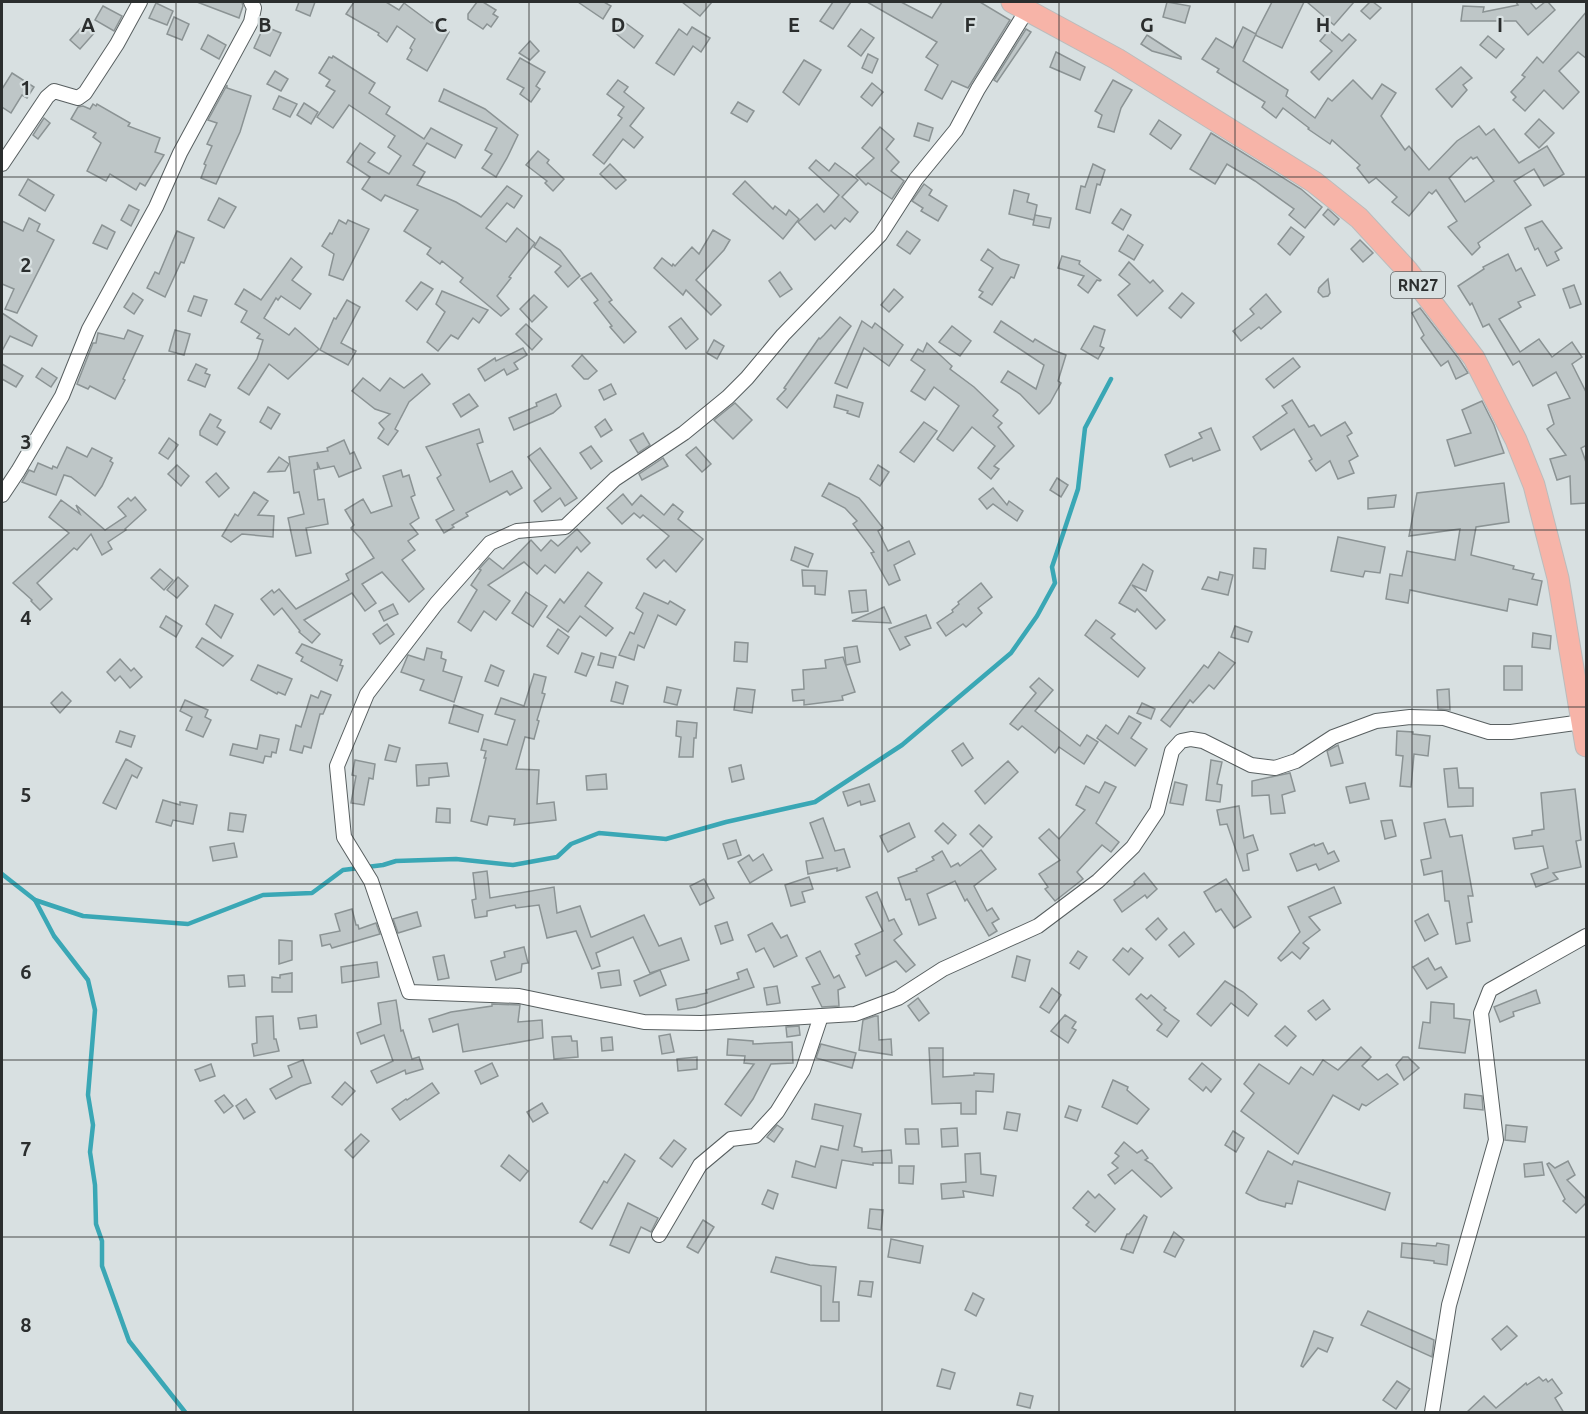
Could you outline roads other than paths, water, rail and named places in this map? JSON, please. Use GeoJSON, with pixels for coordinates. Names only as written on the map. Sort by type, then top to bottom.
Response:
{"type":"FeatureCollection","features":[{"type":"Feature","properties":{"kind":"main road","name":"RN27"},"geometry":{"type":"LineString","coordinates":[[1020,6],[1117,59],[1314,182],[1359,218],[1407,270],[1474,358],[1516,440],[1534,485],[1558,578],[1587,746]]}},
{"type":"Feature","properties":{"kind":"street"},"geometry":{"type":"LineString","coordinates":[[2,164],[47,97],[54,91],[78,98],[85,93],[117,44],[140,2]]}},
{"type":"Feature","properties":{"kind":"street"},"geometry":{"type":"LineString","coordinates":[[2,495],[62,396],[88,329],[156,207],[180,153],[251,22],[254,8],[251,2]]}},
{"type":"Feature","properties":{"kind":"street"},"geometry":{"type":"LineString","coordinates":[[1020,6],[956,130],[916,179],[880,234],[783,335],[747,378],[728,397],[684,433],[615,479],[565,527],[518,531],[490,543],[436,604],[367,694],[337,766],[344,837],[371,881],[409,992],[519,996],[644,1022],[701,1023],[855,1014],[898,998],[943,969],[1038,926],[1098,881],[1133,847],[1157,811],[1172,751],[1181,741],[1191,739],[1203,741],[1251,765],[1275,768],[1296,761],[1334,737],[1376,721],[1410,717],[1444,718],[1489,732],[1511,732],[1582,722]]}},
{"type":"Feature","properties":{"kind":"street"},"geometry":{"type":"LineString","coordinates":[[1432,1413],[1449,1305],[1496,1140],[1481,1013],[1490,990],[1587,936]]}},
{"type":"Feature","properties":{"kind":"street"},"geometry":{"type":"LineString","coordinates":[[659,1235],[700,1165],[731,1139],[755,1136],[777,1112],[803,1070],[821,1016]]}},
{"type":"Feature","properties":{"kind":"waterway"},"geometry":{"type":"LineString","coordinates":[[35,900],[83,916],[188,924],[263,895],[312,893],[343,870],[396,861],[456,859],[513,865],[557,857],[571,844],[599,833],[666,839],[726,822],[815,802],[902,745],[1011,653],[1037,616],[1055,583],[1052,567],[1078,489],[1085,428],[1111,379]]}},
{"type":"Feature","properties":{"kind":"waterway"},"geometry":{"type":"LineString","coordinates":[[2,874],[35,900],[54,936],[88,980],[95,1010],[88,1095],[93,1125],[90,1152],[95,1185],[96,1224],[102,1241],[102,1266],[129,1341],[185,1412]]}}]}
